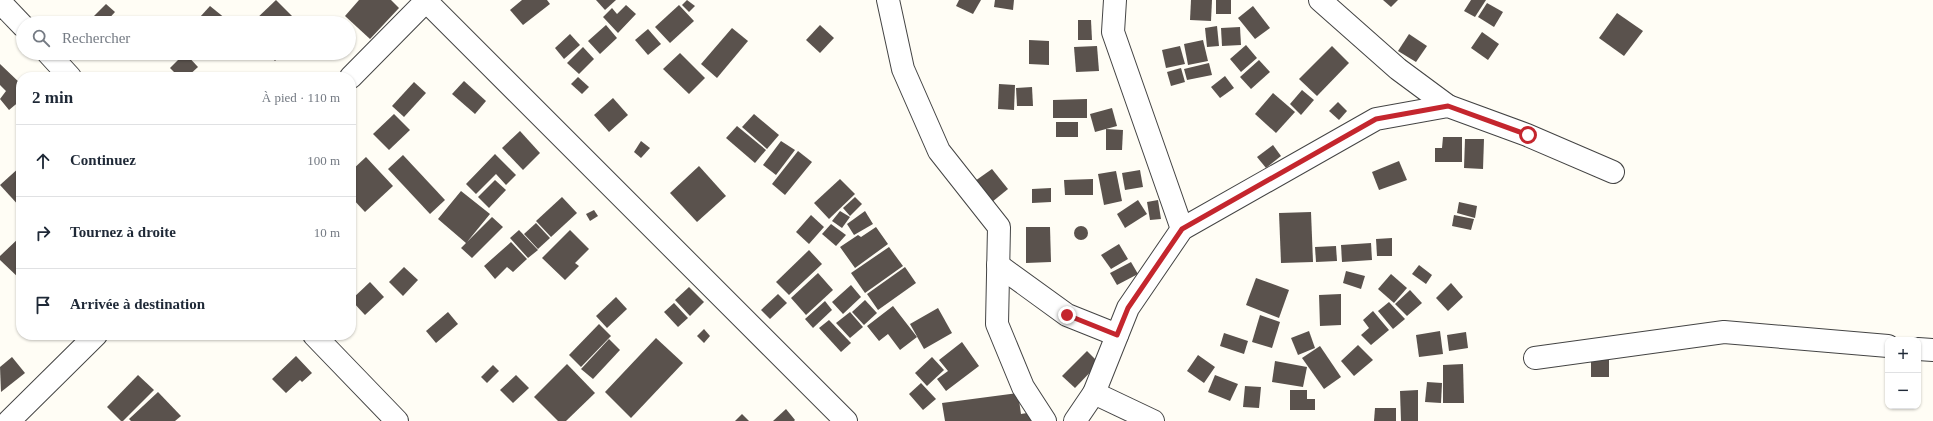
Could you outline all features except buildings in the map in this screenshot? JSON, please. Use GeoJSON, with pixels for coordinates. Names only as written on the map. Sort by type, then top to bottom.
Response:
{"type":"FeatureCollection","features":[{"type":"Feature","properties":{"kind":"street"},"geometry":{"type":"LineString","coordinates":[[356,72],[426,0],[846,421]]}},
{"type":"Feature","properties":{"kind":"street"},"geometry":{"type":"LineString","coordinates":[[888,0],[903,69],[939,152],[999,227],[997,324],[1024,387],[1045,421]]}},
{"type":"Feature","properties":{"kind":"street"},"geometry":{"type":"LineString","coordinates":[[1115,0],[1114,32],[1182,229]]}},
{"type":"Feature","properties":{"kind":"street"},"geometry":{"type":"LineString","coordinates":[[1320,0],[1398,69],[1448,106],[1528,135],[1613,172]]}},
{"type":"Feature","properties":{"kind":"street"},"geometry":{"type":"LineString","coordinates":[[0,2],[16,19]]}},
{"type":"Feature","properties":{"kind":"street"},"geometry":{"type":"LineString","coordinates":[[54,60],[65,72]]}},
{"type":"Feature","properties":{"kind":"street"},"geometry":{"type":"LineString","coordinates":[[1075,421],[1094,393],[1128,308],[1182,229],[1376,119],[1448,106]]}},
{"type":"Feature","properties":{"kind":"street"},"geometry":{"type":"LineString","coordinates":[[998,265],[1067,315],[1117,335]]}},
{"type":"Feature","properties":{"kind":"street"},"geometry":{"type":"LineString","coordinates":[[1535,358],[1724,332],[1885,346]]}},
{"type":"Feature","properties":{"kind":"street"},"geometry":{"type":"LineString","coordinates":[[9,421],[91,340]]}},
{"type":"Feature","properties":{"kind":"street"},"geometry":{"type":"LineString","coordinates":[[319,340],[396,421]]}},
{"type":"Feature","properties":{"kind":"street"},"geometry":{"type":"LineString","coordinates":[[1921,348],[1933,350]]}},
{"type":"Feature","properties":{"kind":"street"},"geometry":{"type":"LineString","coordinates":[[1094,393],[1153,421]]}},
{"type":"Feature","properties":{"kind":"route"},"geometry":{"type":"LineString","coordinates":[[1067,315],[1117,335],[1128,308],[1182,229],[1376,119],[1448,106],[1528,135]]}}]}
